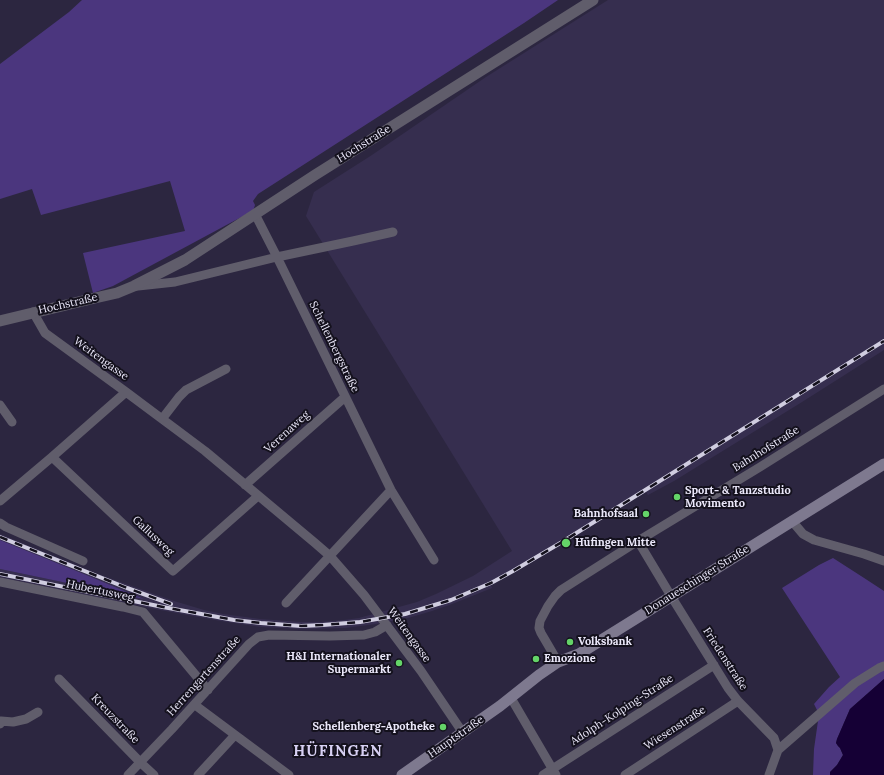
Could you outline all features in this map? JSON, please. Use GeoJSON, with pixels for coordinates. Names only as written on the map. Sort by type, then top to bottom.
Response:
{"type":"FeatureCollection","features":[{"type":"Feature","properties":{"kind":"main road","name":"Donaueschinger Straße"},"geometry":{"type":"LineString","coordinates":[[511,698],[530,681],[558,662],[579,654],[884,464]]}},
{"type":"Feature","properties":{"kind":"main road","name":"Hauptstraße"},"geometry":{"type":"LineString","coordinates":[[402,775],[511,698]]}},
{"type":"Feature","properties":{"kind":"street","name":"Hochstraße"},"geometry":{"type":"LineString","coordinates":[[0,321],[117,293],[186,260],[255,214],[593,0]]}},
{"type":"Feature","properties":{"kind":"street","name":"Schellenbergstraße"},"geometry":{"type":"LineString","coordinates":[[255,214],[391,490],[434,560]]}},
{"type":"Feature","properties":{"kind":"street","name":"Hochstraße"},"geometry":{"type":"LineString","coordinates":[[134,286],[175,282],[277,257],[393,232]]}},
{"type":"Feature","properties":{"kind":"street","name":"Weitengasse"},"geometry":{"type":"LineString","coordinates":[[33,312],[45,333],[205,451],[330,556],[364,595],[387,625],[421,671],[462,733]]}},
{"type":"Feature","properties":{"kind":"street"},"geometry":{"type":"LineString","coordinates":[[162,419],[179,396],[186,390],[226,369]]}},
{"type":"Feature","properties":{"kind":"street","name":"Bahnhofstraße"},"geometry":{"type":"LineString","coordinates":[[558,662],[539,628],[540,621],[548,606],[554,596],[561,590],[884,389]]}},
{"type":"Feature","properties":{"kind":"street"},"geometry":{"type":"LineString","coordinates":[[0,501],[126,392]]}},
{"type":"Feature","properties":{"kind":"street","name":"Verenaweg"},"geometry":{"type":"LineString","coordinates":[[246,485],[345,397]]}},
{"type":"Feature","properties":{"kind":"street"},"geometry":{"type":"LineString","coordinates":[[0,405],[3,416],[12,422]]}},
{"type":"Feature","properties":{"kind":"street","name":"Gallusweg"},"geometry":{"type":"LineString","coordinates":[[52,457],[173,571],[258,496]]}},
{"type":"Feature","properties":{"kind":"street"},"geometry":{"type":"LineString","coordinates":[[286,603],[391,490]]}},
{"type":"Feature","properties":{"kind":"street"},"geometry":{"type":"LineString","coordinates":[[792,521],[803,534],[814,540],[884,561]]}},
{"type":"Feature","properties":{"kind":"street"},"geometry":{"type":"LineString","coordinates":[[0,523],[83,561]]}},
{"type":"Feature","properties":{"kind":"street"},"geometry":{"type":"LineString","coordinates":[[638,541],[671,596]]}},
{"type":"Feature","properties":{"kind":"street","name":"Hubertusweg"},"geometry":{"type":"LineString","coordinates":[[0,582],[142,612],[208,690]]}},
{"type":"Feature","properties":{"kind":"street","name":"Friedenstraße"},"geometry":{"type":"LineString","coordinates":[[671,596],[728,688],[738,701],[774,738],[778,750]]}},
{"type":"Feature","properties":{"kind":"street","name":"Herrengartenstraße"},"geometry":{"type":"LineString","coordinates":[[128,775],[195,705],[249,644],[258,637],[269,635],[364,635],[376,632],[387,625]]}},
{"type":"Feature","properties":{"kind":"street","name":"Adolph-Kolping-Straße"},"geometry":{"type":"LineString","coordinates":[[543,775],[554,772],[714,665]]}},
{"type":"Feature","properties":{"kind":"street"},"geometry":{"type":"LineString","coordinates":[[769,775],[778,750],[855,683],[884,666]]}},
{"type":"Feature","properties":{"kind":"street","name":"Kreuzstraße"},"geometry":{"type":"LineString","coordinates":[[59,679],[154,775]]}},
{"type":"Feature","properties":{"kind":"street"},"geometry":{"type":"LineString","coordinates":[[511,698],[554,772]]}},
{"type":"Feature","properties":{"kind":"street","name":"Wiesenstraße"},"geometry":{"type":"LineString","coordinates":[[625,775],[738,701]]}},
{"type":"Feature","properties":{"kind":"street"},"geometry":{"type":"LineString","coordinates":[[195,705],[289,775]]}},
{"type":"Feature","properties":{"kind":"street"},"geometry":{"type":"LineString","coordinates":[[0,720],[13,722],[38,712]]}},
{"type":"Feature","properties":{"kind":"street"},"geometry":{"type":"LineString","coordinates":[[198,775],[236,735]]}},
{"type":"Feature","properties":{"kind":"shaded area"},"geometry":{"type":"Polygon","coordinates":[[[82,0],[558,0],[258,194],[253,201],[255,205],[253,211],[113,286],[93,293],[83,253],[185,231],[170,181],[41,215],[32,189],[0,199],[0,64],[69,12],[82,0]]]}},
{"type":"Feature","properties":{"kind":"shaded area"},"geometry":{"type":"Polygon","coordinates":[[[608,0],[884,0],[884,350],[674,481],[648,495],[646,492],[541,557],[491,585],[492,588],[452,604],[408,618],[345,628],[300,629],[261,627],[160,610],[0,577],[0,569],[141,598],[0,540],[0,534],[95,573],[204,610],[260,619],[321,622],[359,618],[417,602],[473,576],[512,551],[306,216],[314,192],[372,155],[486,77],[608,0]]]}},
{"type":"Feature","properties":{"kind":"shaded area"},"geometry":{"type":"Polygon","coordinates":[[[0,540],[79,572],[144,599],[0,569],[0,540]]]}},
{"type":"Feature","properties":{"kind":"shaded area"},"geometry":{"type":"Polygon","coordinates":[[[833,558],[884,591],[884,679],[850,709],[836,743],[843,755],[837,765],[830,772],[830,775],[813,775],[814,749],[819,714],[814,704],[840,677],[782,588],[833,558]]]}},
{"type":"Feature","properties":{"kind":"shaded area"},"geometry":{"type":"Polygon","coordinates":[[[884,679],[884,775],[830,775],[830,772],[837,765],[843,755],[836,743],[850,709],[884,679]]]}},
{"type":"Feature","properties":{"kind":"railway"},"geometry":{"type":"LineString","coordinates":[[0,574],[163,607],[234,620],[261,623],[301,626],[323,625],[360,622],[405,614],[451,600],[491,583],[513,571],[884,341]]}},
{"type":"Feature","properties":{"kind":"railway"},"geometry":{"type":"LineString","coordinates":[[0,537],[171,604]]}},
{"type":"Feature","properties":{"kind":"place","name":"Sport- & Tanzstudio Movimento"},"geometry":{"type":"Point","coordinates":[677,497]}},
{"type":"Feature","properties":{"kind":"place","name":"Bahnhofsaal"},"geometry":{"type":"Point","coordinates":[646,514]}},
{"type":"Feature","properties":{"kind":"place","name":"Hüfingen Mitte"},"geometry":{"type":"Point","coordinates":[566,543]}},
{"type":"Feature","properties":{"kind":"place","name":"Volksbank"},"geometry":{"type":"Point","coordinates":[570,642]}},
{"type":"Feature","properties":{"kind":"place","name":"Emozione"},"geometry":{"type":"Point","coordinates":[536,659]}},
{"type":"Feature","properties":{"kind":"place","name":"H&I Internationaler Supermarkt"},"geometry":{"type":"Point","coordinates":[399,663]}},
{"type":"Feature","properties":{"kind":"place","name":"Schellenberg-Apotheke"},"geometry":{"type":"Point","coordinates":[443,727]}},
{"type":"Feature","properties":{"kind":"district","name":"HÜFINGEN"},"geometry":{"type":"Point","coordinates":[338,752]}}]}
